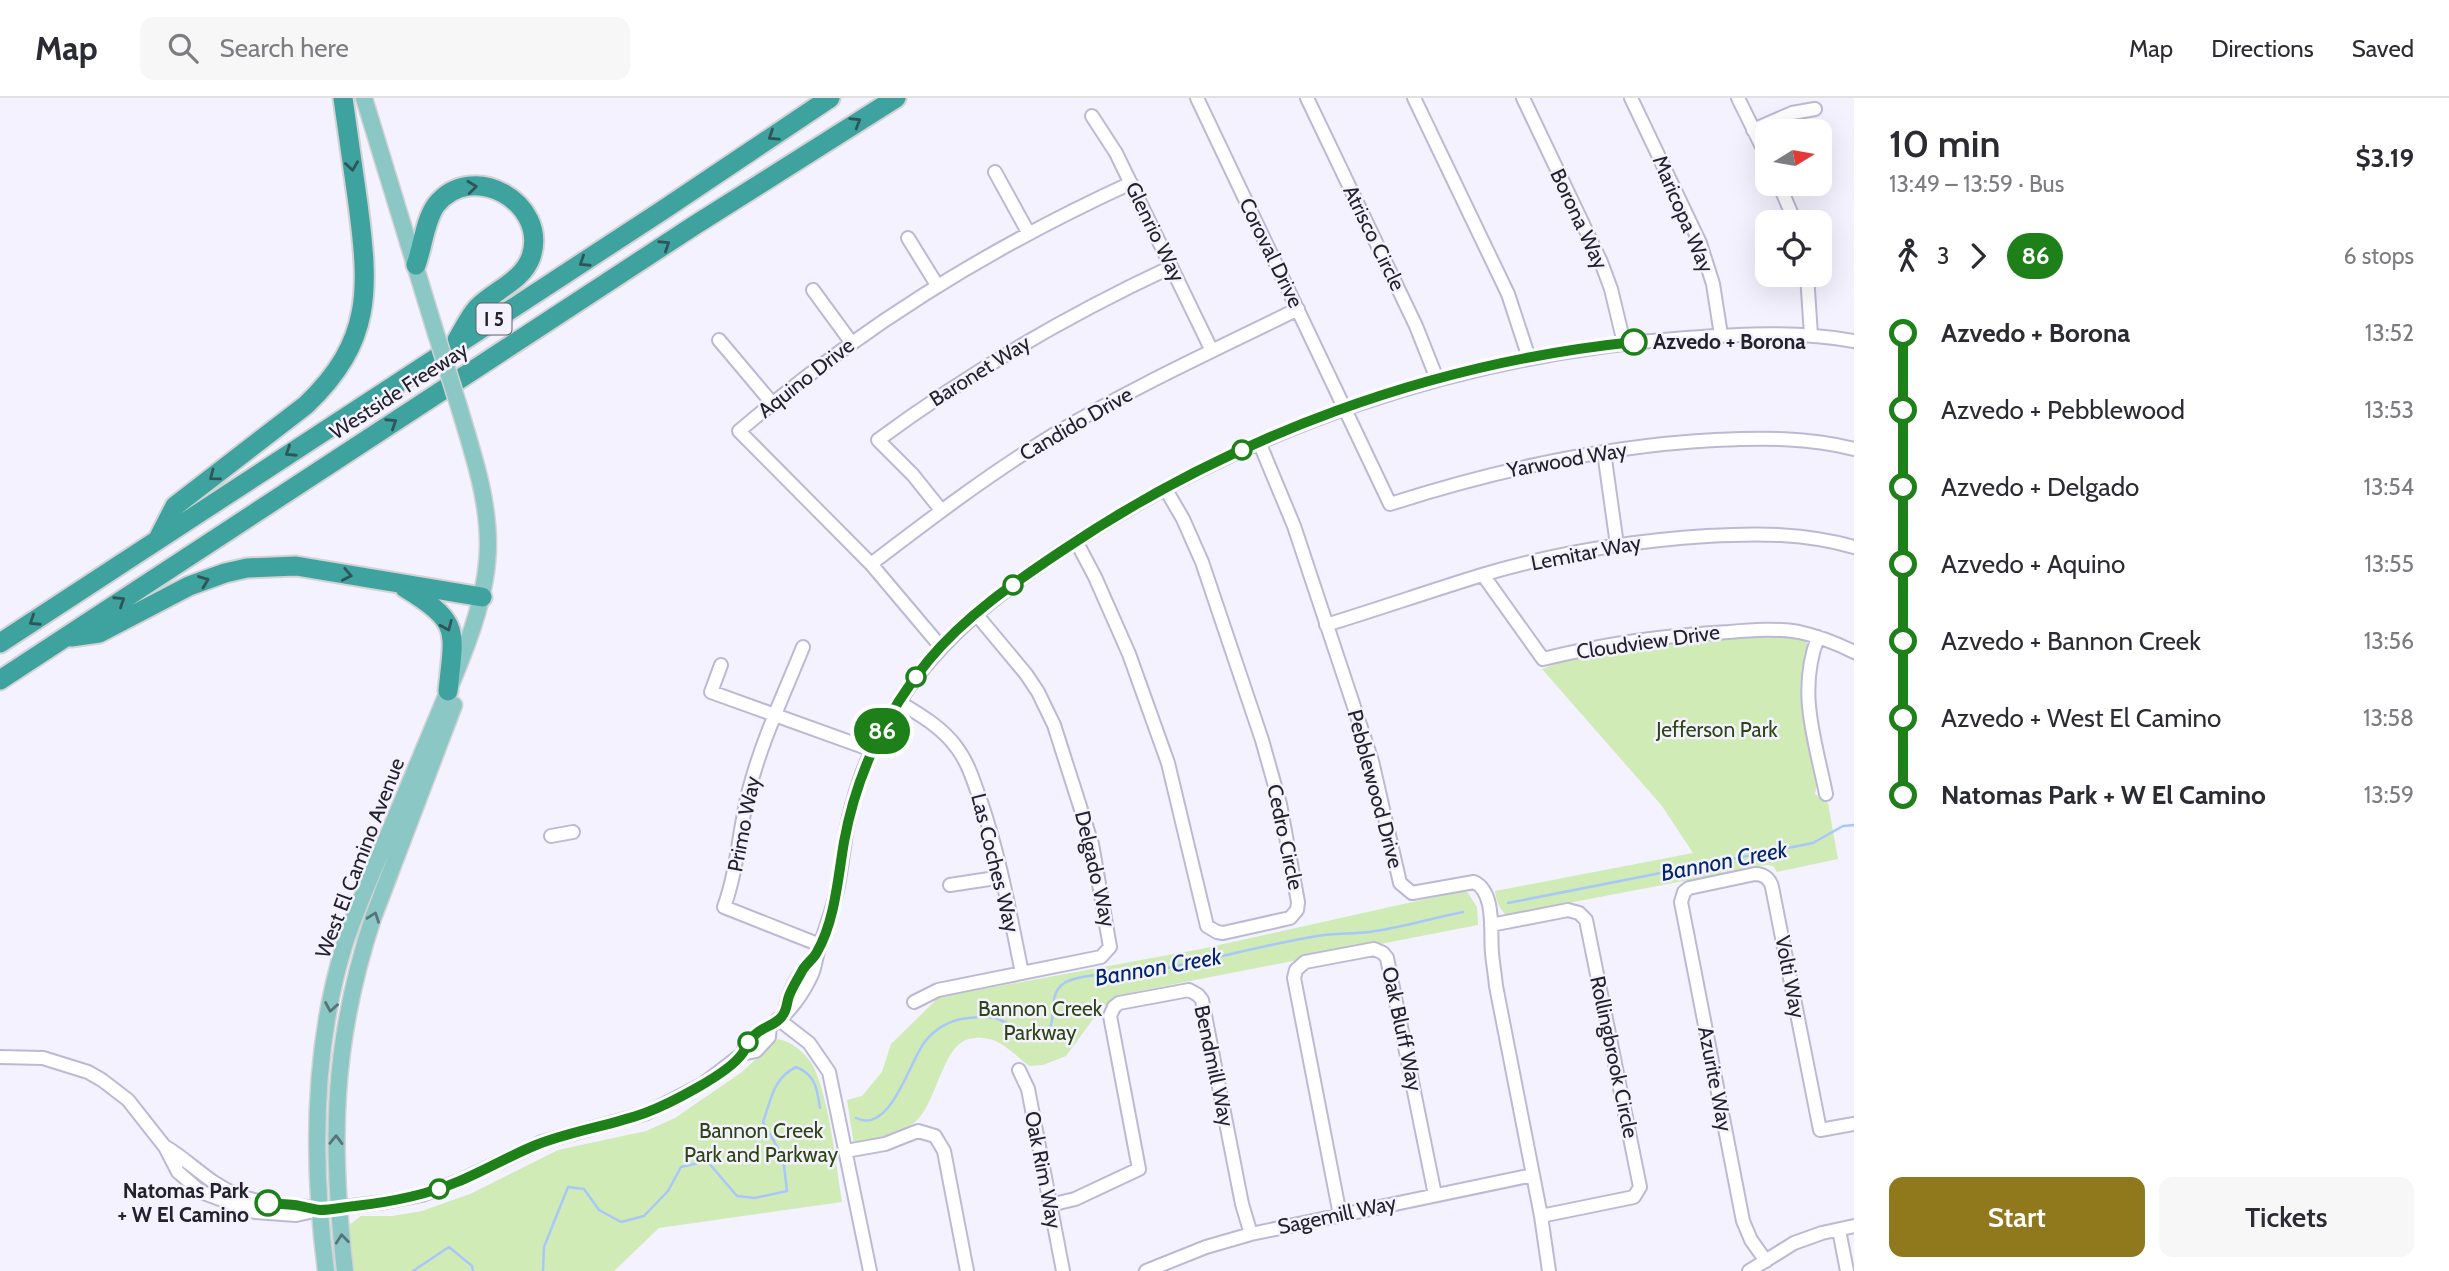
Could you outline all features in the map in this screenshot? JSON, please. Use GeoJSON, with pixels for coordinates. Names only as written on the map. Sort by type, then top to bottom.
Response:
{"type":"FeatureCollection","features":[{"type":"Feature","properties":{"kind":"highway"},"geometry":{"type":"LineString","coordinates":[[157,540],[175,506],[320,392],[342,362],[354,336],[364,297],[365,260],[343,98]]}},
{"type":"Feature","properties":{"kind":"highway","name":"Westside Freeway"},"geometry":{"type":"LineString","coordinates":[[0,643],[830,98]]}},
{"type":"Feature","properties":{"kind":"highway","name":"Westside Freeway"},"geometry":{"type":"LineString","coordinates":[[0,680],[695,225],[896,98]]}},
{"type":"Feature","properties":{"kind":"highway"},"geometry":{"type":"LineString","coordinates":[[416,265],[431,213],[443,198],[461,188],[482,186],[500,190],[527,216],[534,244],[525,269],[477,308],[453,346]]}},
{"type":"Feature","properties":{"kind":"highway"},"geometry":{"type":"LineString","coordinates":[[63,638],[99,633],[189,586],[247,568],[289,566],[482,597]]}},
{"type":"Feature","properties":{"kind":"highway"},"geometry":{"type":"LineString","coordinates":[[399,584],[433,606],[446,619],[453,639],[448,691]]}},
{"type":"Feature","properties":{"kind":"main road","name":"West El Camino Avenue"},"geometry":{"type":"LineString","coordinates":[[326,1271],[316,1154],[320,1083],[330,1009],[344,947],[466,647],[482,597],[487,564],[487,525],[477,466],[364,98]]}},
{"type":"Feature","properties":{"kind":"main road","name":"West El Camino Avenue"},"geometry":{"type":"LineString","coordinates":[[345,1271],[335,1144],[338,1075],[352,990],[373,918],[478,643],[486,607],[482,597]]}},
{"type":"Feature","properties":{"kind":"street","name":"Coroval Drive"},"geometry":{"type":"LineString","coordinates":[[1197,98],[1345,408]]}},
{"type":"Feature","properties":{"kind":"street","name":"Atrisco Circle"},"geometry":{"type":"LineString","coordinates":[[1307,98],[1416,326],[1437,379]]}},
{"type":"Feature","properties":{"kind":"street"},"geometry":{"type":"LineString","coordinates":[[1414,98],[1508,294],[1528,358]]}},
{"type":"Feature","properties":{"kind":"street","name":"Borona Way"},"geometry":{"type":"LineString","coordinates":[[1522,98],[1601,262],[1611,289],[1624,343]]}},
{"type":"Feature","properties":{"kind":"street","name":"Maricopa Way"},"geometry":{"type":"LineString","coordinates":[[1631,98],[1700,243],[1713,284],[1721,335]]}},
{"type":"Feature","properties":{"kind":"street"},"geometry":{"type":"LineString","coordinates":[[1738,98],[1755,134]]}},
{"type":"Feature","properties":{"kind":"street"},"geometry":{"type":"LineString","coordinates":[[1753,130],[1792,113],[1815,109]]}},
{"type":"Feature","properties":{"kind":"street","name":"Glenrio Way"},"geometry":{"type":"LineString","coordinates":[[1092,116],[1116,153],[1212,351]]}},
{"type":"Feature","properties":{"kind":"street"},"geometry":{"type":"LineString","coordinates":[[995,172],[1028,232]]}},
{"type":"Feature","properties":{"kind":"street","name":"Aquino Drive"},"geometry":{"type":"LineString","coordinates":[[941,647],[871,564],[739,431],[851,342],[937,285],[1028,232],[1131,183]]}},
{"type":"Feature","properties":{"kind":"street"},"geometry":{"type":"LineString","coordinates":[[908,238],[937,285]]}},
{"type":"Feature","properties":{"kind":"street","name":"Baronet Way"},"geometry":{"type":"LineString","coordinates":[[941,510],[913,475],[878,440],[953,387],[1021,345],[1091,306],[1171,267]]}},
{"type":"Feature","properties":{"kind":"street"},"geometry":{"type":"LineString","coordinates":[[1808,287],[1811,335]]}},
{"type":"Feature","properties":{"kind":"street"},"geometry":{"type":"LineString","coordinates":[[813,290],[851,342]]}},
{"type":"Feature","properties":{"kind":"street","name":"Candido Drive"},"geometry":{"type":"LineString","coordinates":[[871,564],[1011,461],[1074,423],[1298,309]]}},
{"type":"Feature","properties":{"kind":"street"},"geometry":{"type":"LineString","coordinates":[[0,1057],[43,1058],[73,1066],[102,1080],[128,1100],[165,1147],[178,1172],[201,1192],[266,1214],[296,1215],[422,1195],[459,1181],[542,1142],[647,1112],[703,1084],[742,1054],[755,1051],[769,1037],[778,1019],[793,1004],[814,970],[837,889],[850,816],[872,750],[899,702],[941,647],[976,614],[1076,541],[1165,488],[1259,442],[1345,408],[1437,379],[1528,358],[1624,343],[1761,333],[1811,335],[1854,341]]}},
{"type":"Feature","properties":{"kind":"street"},"geometry":{"type":"LineString","coordinates":[[719,340],[772,404]]}},
{"type":"Feature","properties":{"kind":"street","name":"Yarwood Way"},"geometry":{"type":"LineString","coordinates":[[1345,408],[1390,504],[1491,474],[1604,452],[1670,444],[1744,439],[1813,441],[1854,449]]}},
{"type":"Feature","properties":{"kind":"street","name":"Pebblewood Drive"},"geometry":{"type":"LineString","coordinates":[[1259,442],[1294,526],[1371,761],[1400,883],[1412,893],[1474,882],[1479,884],[1486,895],[1496,986],[1541,1216],[1549,1271]]}},
{"type":"Feature","properties":{"kind":"street"},"geometry":{"type":"LineString","coordinates":[[1604,452],[1617,545]]}},
{"type":"Feature","properties":{"kind":"street","name":"Cedro Circle"},"geometry":{"type":"LineString","coordinates":[[1076,541],[1129,654],[1168,763],[1207,926],[1223,933],[1290,918],[1297,910],[1298,902],[1272,775],[1202,562],[1183,519],[1165,488]]}},
{"type":"Feature","properties":{"kind":"street","name":"Lemitar Way"},"geometry":{"type":"LineString","coordinates":[[1326,625],[1483,575],[1617,545],[1683,537],[1767,533],[1804,535],[1854,547]]}},
{"type":"Feature","properties":{"kind":"street","name":"Cloudview Drive"},"geometry":{"type":"LineString","coordinates":[[1483,575],[1543,659],[1620,643],[1701,633],[1768,630],[1818,637],[1854,652]]}},
{"type":"Feature","properties":{"kind":"street","name":"Delgado Way"},"geometry":{"type":"LineString","coordinates":[[914,1002],[938,990],[1101,957],[1109,950],[1111,941],[1092,844],[1054,725],[1026,674],[976,614]]}},
{"type":"Feature","properties":{"kind":"street"},"geometry":{"type":"LineString","coordinates":[[1818,637],[1809,668],[1807,692],[1826,794]]}},
{"type":"Feature","properties":{"kind":"street","name":"Primo Way"},"geometry":{"type":"LineString","coordinates":[[803,647],[775,715],[748,793],[737,868],[724,907],[818,950]]}},
{"type":"Feature","properties":{"kind":"street"},"geometry":{"type":"LineString","coordinates":[[721,665],[711,692],[872,750]]}},
{"type":"Feature","properties":{"kind":"street","name":"Las Coches Way"},"geometry":{"type":"LineString","coordinates":[[899,702],[939,728],[964,758],[988,824],[1022,973]]}},
{"type":"Feature","properties":{"kind":"street"},"geometry":{"type":"LineString","coordinates":[[551,836],[573,832]]}},
{"type":"Feature","properties":{"kind":"street","name":"Volti Way"},"geometry":{"type":"LineString","coordinates":[[1684,892],[1692,887],[1755,874],[1769,880],[1820,1130],[1854,1124]]}},
{"type":"Feature","properties":{"kind":"street"},"geometry":{"type":"LineString","coordinates":[[950,885],[1002,877]]}},
{"type":"Feature","properties":{"kind":"street","name":"Azurite Way"},"geometry":{"type":"LineString","coordinates":[[1684,892],[1681,902],[1743,1221],[1751,1240],[1766,1261]]}},
{"type":"Feature","properties":{"kind":"street","name":"Rollingbrook Circle"},"geometry":{"type":"LineString","coordinates":[[1491,925],[1568,910],[1579,913],[1586,920],[1640,1187],[1634,1197],[1541,1216]]}},
{"type":"Feature","properties":{"kind":"street","name":"Oak Bluff Way"},"geometry":{"type":"LineString","coordinates":[[1340,1215],[1294,978],[1296,970],[1305,962],[1374,950],[1384,953],[1387,958],[1435,1195]]}},
{"type":"Feature","properties":{"kind":"street","name":"Bendmill Way"},"geometry":{"type":"LineString","coordinates":[[1050,1205],[1074,1199],[1139,1169],[1110,1021],[1111,1012],[1119,1003],[1189,990],[1202,1000],[1242,1204],[1251,1234]]}},
{"type":"Feature","properties":{"kind":"street"},"geometry":{"type":"LineString","coordinates":[[778,1019],[809,1043],[823,1061],[832,1082],[870,1271]]}},
{"type":"Feature","properties":{"kind":"street","name":"Oak Rim Way"},"geometry":{"type":"LineString","coordinates":[[1019,1070],[1028,1089],[1063,1271]]}},
{"type":"Feature","properties":{"kind":"street"},"geometry":{"type":"LineString","coordinates":[[846,1151],[884,1144],[918,1131],[935,1136],[944,1151],[967,1271]]}},
{"type":"Feature","properties":{"kind":"street","name":"Sagemill Way"},"geometry":{"type":"LineString","coordinates":[[1146,1271],[1206,1247],[1251,1234],[1533,1175]]}},
{"type":"Feature","properties":{"kind":"street"},"geometry":{"type":"LineString","coordinates":[[1749,1271],[1794,1243],[1854,1226]]}},
{"type":"Feature","properties":{"kind":"street"},"geometry":{"type":"LineString","coordinates":[[1839,1230],[1847,1271]]}},
{"type":"Feature","properties":{"kind":"green space","name":"Jefferson Park"},"geometry":{"type":"Polygon","coordinates":[[[1770,634],[1804,639],[1807,643],[1803,698],[1818,779],[1815,794],[1828,803],[1838,859],[1777,872],[1773,866],[1767,865],[1506,915],[1498,904],[1495,891],[1693,853],[1662,806],[1542,669],[1606,650],[1679,640],[1770,634]]]}},
{"type":"Feature","properties":{"kind":"green space","name":"Bannon Creek Parkway"},"geometry":{"type":"Polygon","coordinates":[[[1466,890],[1477,907],[1478,925],[1134,992],[1102,1007],[1066,1056],[1043,1065],[1029,1066],[1002,1044],[987,1038],[969,1039],[952,1052],[923,1114],[915,1122],[894,1133],[854,1145],[847,1100],[862,1096],[882,1072],[891,1044],[939,997],[1201,949],[1466,890]]]}},
{"type":"Feature","properties":{"kind":"green space","name":"Bannon Creek Park and Parkway"},"geometry":{"type":"Polygon","coordinates":[[[778,1039],[801,1051],[818,1077],[831,1131],[842,1202],[659,1228],[614,1271],[354,1271],[349,1225],[361,1216],[392,1216],[422,1211],[470,1194],[558,1150],[646,1131],[675,1118],[742,1072],[778,1039]]]}},
{"type":"Feature","properties":{"kind":"waterway","name":"Bannon Creek"},"geometry":{"type":"LineString","coordinates":[[1508,903],[1813,843],[1843,826],[1854,825]]}},
{"type":"Feature","properties":{"kind":"waterway","name":"Bannon Creek"},"geometry":{"type":"LineString","coordinates":[[856,1118],[868,1120],[879,1116],[889,1107],[924,1043],[933,1033],[956,1020],[988,1017],[1026,1032],[1045,1032],[1052,1023],[1056,994],[1059,987],[1066,982],[1097,975],[1155,970],[1296,940],[1381,930],[1463,912]]}},
{"type":"Feature","properties":{"kind":"waterway","name":"Bannon Creek"},"geometry":{"type":"LineString","coordinates":[[543,1271],[544,1247],[568,1187],[584,1189],[599,1210],[621,1222],[644,1216],[668,1191],[681,1167],[707,1161],[737,1196],[755,1198],[787,1191],[783,1157],[763,1122],[771,1098],[782,1077],[796,1067],[812,1078],[820,1108]]}},
{"type":"Feature","properties":{"kind":"waterway","name":"Bannon Creek"},"geometry":{"type":"LineString","coordinates":[[413,1271],[449,1247],[472,1266],[473,1271]]}},
{"type":"Feature","properties":{"kind":"bus line","name":"86"},"geometry":{"type":"LineString","coordinates":[[268,1203],[319,1210],[422,1195],[459,1181],[542,1142],[647,1112],[703,1084],[742,1054],[746,1044],[761,1030],[785,1013],[787,1000],[804,966],[817,954],[832,909],[850,816],[872,750],[915,678],[941,647],[976,614],[1098,527],[1165,488],[1259,442],[1345,408],[1437,379],[1528,358],[1634,342]]}},
{"type":"Feature","properties":{"kind":"place","name":"Azvedo + Borona"},"geometry":{"type":"Point","coordinates":[1634,342]}},
{"type":"Feature","properties":{"kind":"place","name":"Natomas Park + W El Camino"},"geometry":{"type":"Point","coordinates":[268,1203]}}]}
